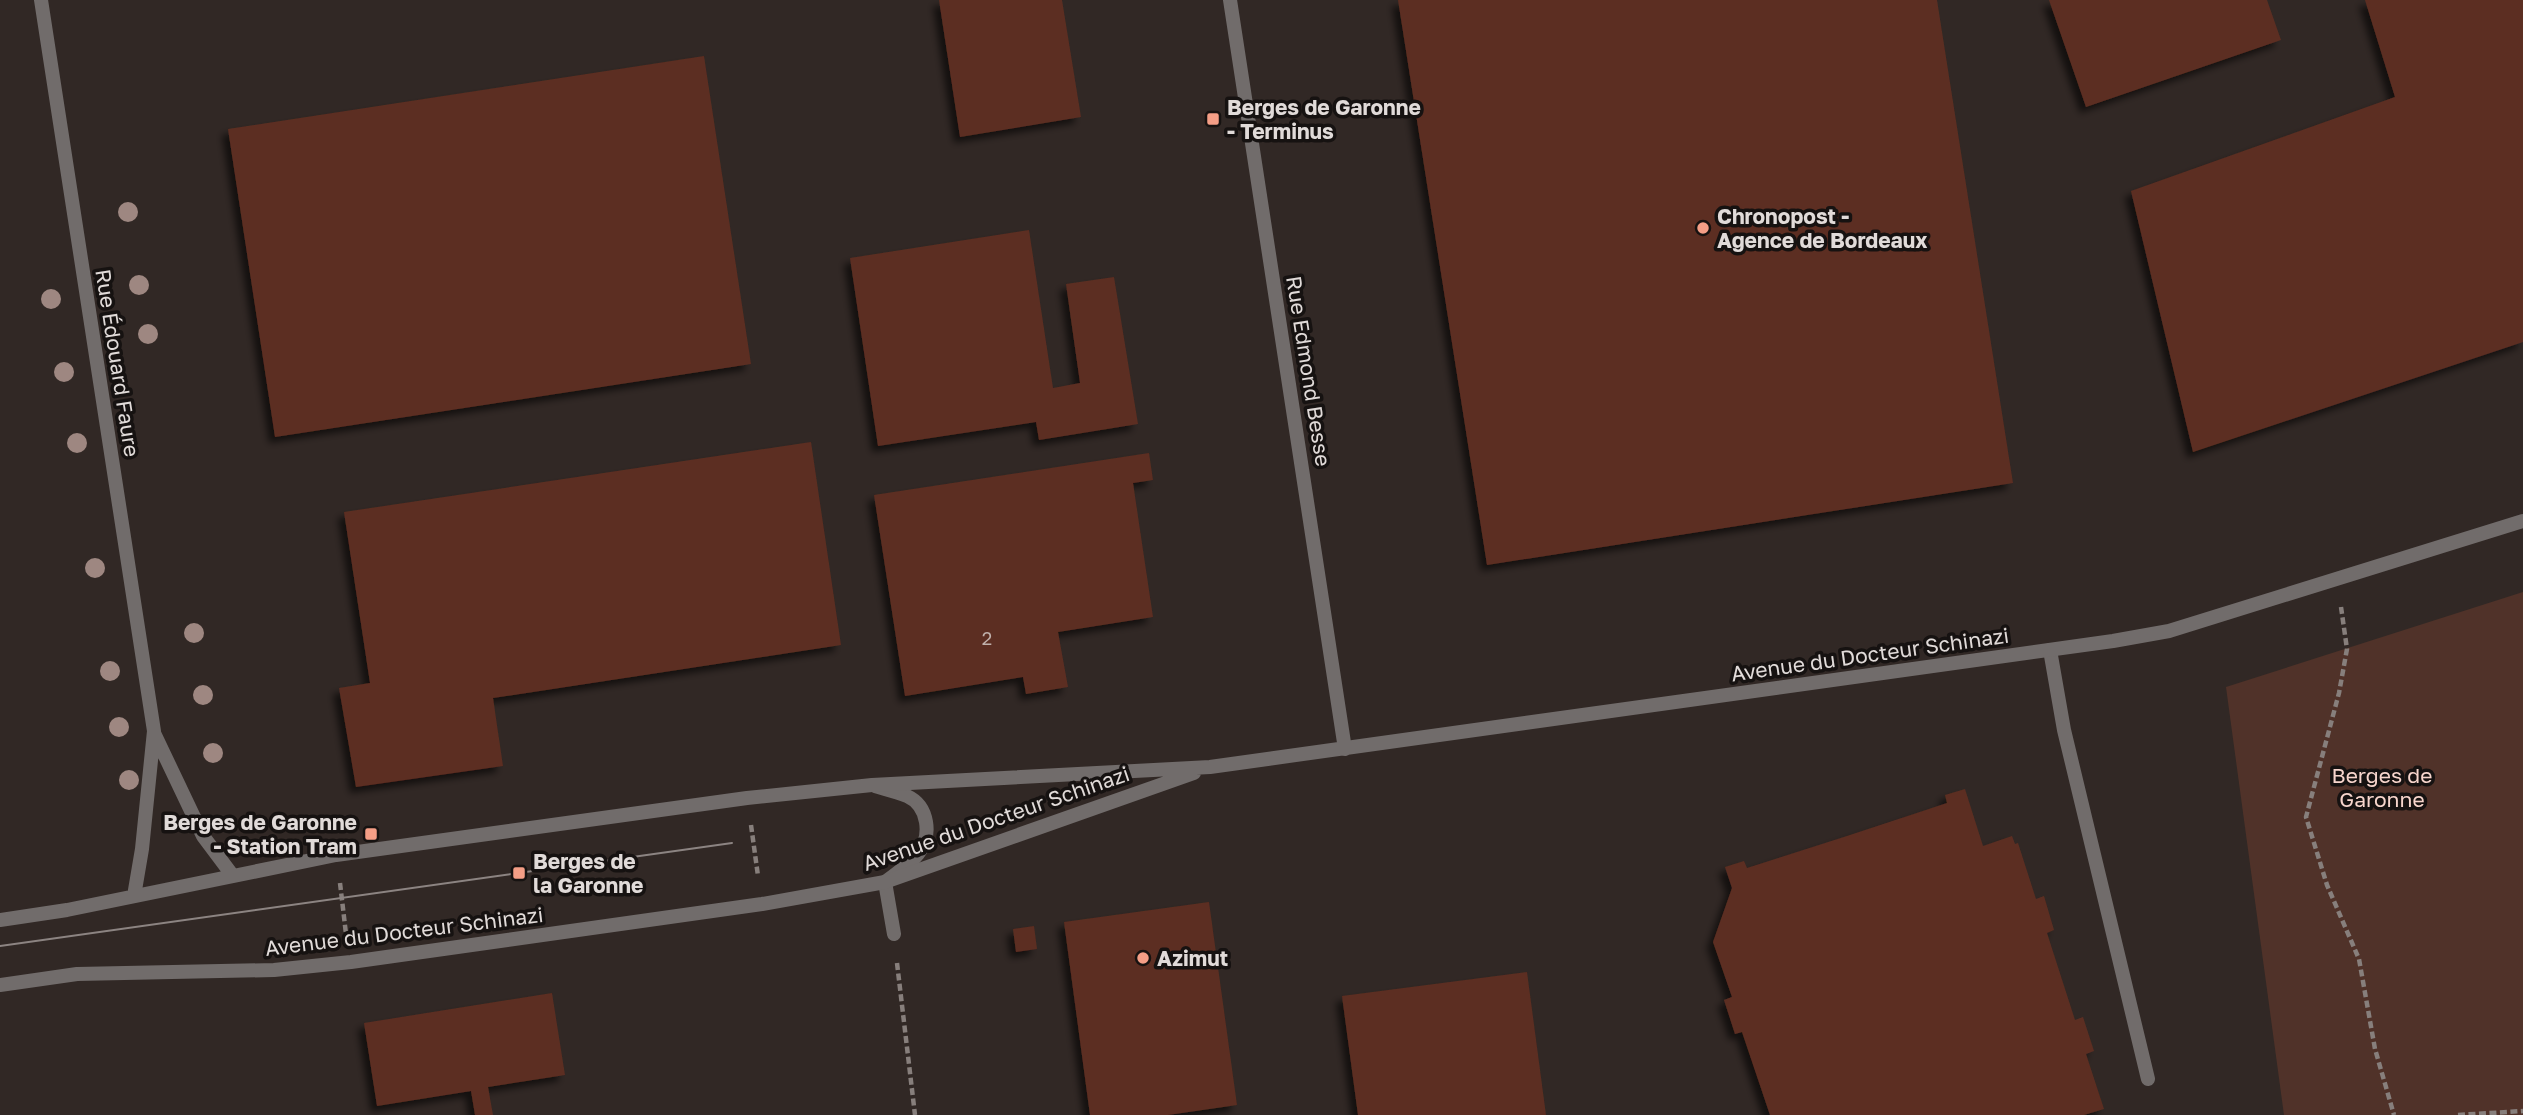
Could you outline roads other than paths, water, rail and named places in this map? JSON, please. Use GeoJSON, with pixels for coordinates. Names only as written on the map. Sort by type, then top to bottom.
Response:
{"type":"FeatureCollection","features":[{"type":"Feature","properties":{"kind":"street","name":"Rue Édouard Faure"},"geometry":{"type":"LineString","coordinates":[[41,0],[154,731],[142,849],[134,896]]}},
{"type":"Feature","properties":{"kind":"street","name":"Rue Edmond Besse"},"geometry":{"type":"LineString","coordinates":[[1230,0],[1345,749]]}},
{"type":"Feature","properties":{"kind":"street","name":"Avenue du Docteur Schinazi"},"geometry":{"type":"LineString","coordinates":[[0,920],[336,855],[747,798],[872,785],[1210,767],[2050,650],[2169,631],[2523,521]]}},
{"type":"Feature","properties":{"kind":"street"},"geometry":{"type":"LineString","coordinates":[[2050,650],[2064,730],[2148,1079]]}},
{"type":"Feature","properties":{"kind":"street","name":"Rue Édouard Faure"},"geometry":{"type":"LineString","coordinates":[[154,731],[203,836],[233,876]]}},
{"type":"Feature","properties":{"kind":"street","name":"Avenue du Docteur Schinazi"},"geometry":{"type":"LineString","coordinates":[[0,985],[77,974],[274,970],[351,962],[761,904],[885,882],[1210,767]]}},
{"type":"Feature","properties":{"kind":"street"},"geometry":{"type":"LineString","coordinates":[[872,785],[909,797],[924,811],[927,827],[926,844],[914,860],[885,882],[894,933]]}},
{"type":"Feature","properties":{"kind":"tram line"},"geometry":{"type":"LineString","coordinates":[[0,946],[732,843]]}},
{"type":"Feature","properties":{"kind":"place","name":"Berges de Garonne - Terminus"},"geometry":{"type":"Point","coordinates":[1213,119]}},
{"type":"Feature","properties":{"kind":"place","name":"Chronopost - Agence de Bordeaux"},"geometry":{"type":"Point","coordinates":[1703,228]}},
{"type":"Feature","properties":{"kind":"place","name":"Berges de Garonne - Station Tram"},"geometry":{"type":"Point","coordinates":[371,834]}},
{"type":"Feature","properties":{"kind":"place","name":"Berges de la Garonne"},"geometry":{"type":"Point","coordinates":[519,873]}},
{"type":"Feature","properties":{"kind":"place","name":"Azimut"},"geometry":{"type":"Point","coordinates":[1143,958]}},
{"type":"Feature","properties":{"kind":"park label","name":"Berges de Garonne"},"geometry":{"type":"Point","coordinates":[2382,787]}}]}
